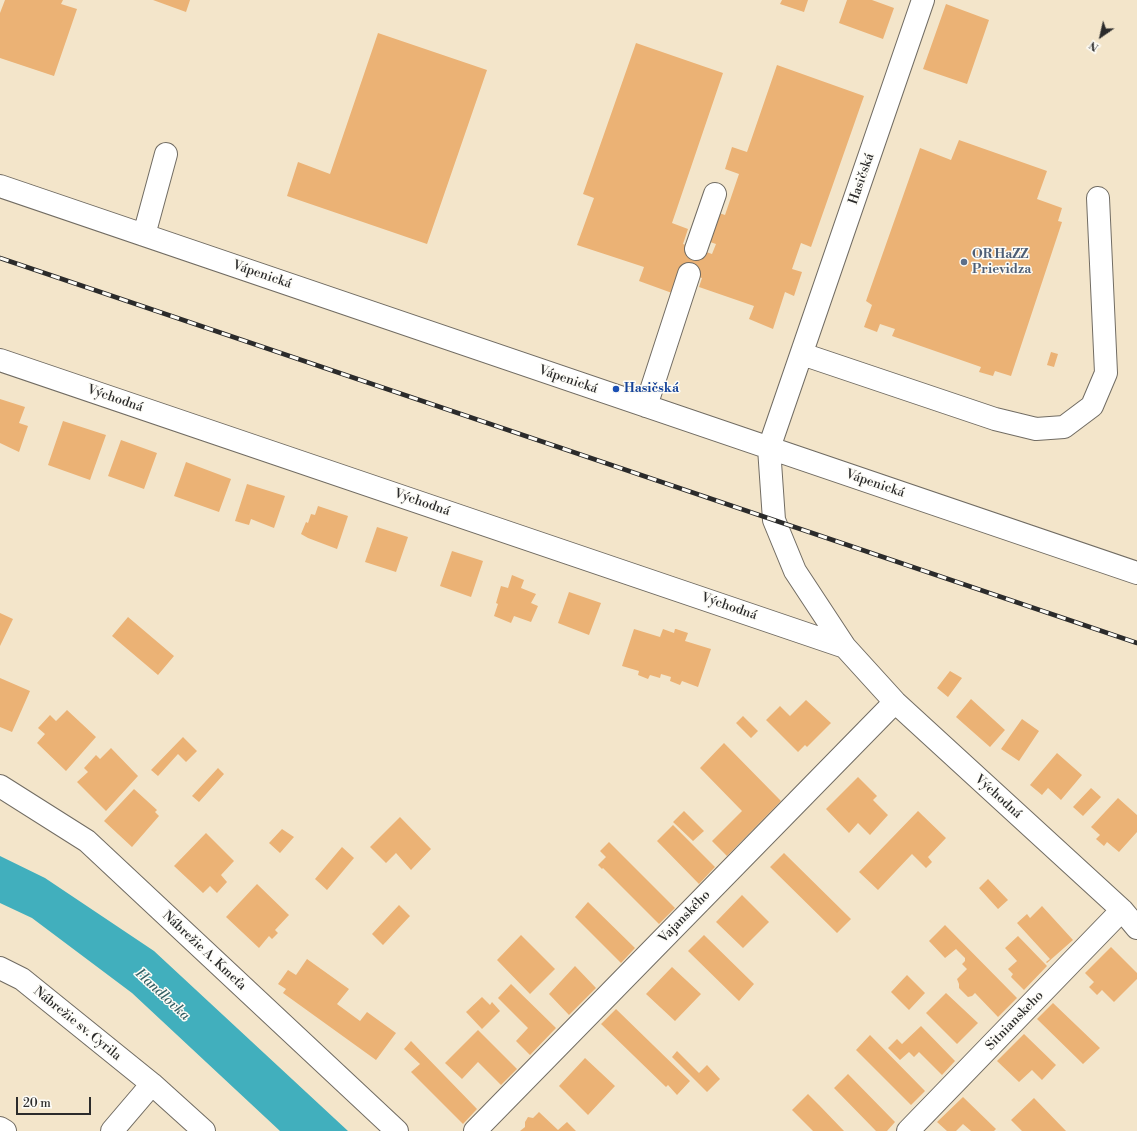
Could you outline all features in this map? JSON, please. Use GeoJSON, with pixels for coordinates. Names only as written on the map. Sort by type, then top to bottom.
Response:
{"type":"FeatureCollection","features":[{"type":"Feature","properties":{"kind":"street","name":"Hasičská"},"geometry":{"type":"LineString","coordinates":[[769,448],[924,0]]}},
{"type":"Feature","properties":{"kind":"street"},"geometry":{"type":"LineString","coordinates":[[144,235],[166,154]]}},
{"type":"Feature","properties":{"kind":"street","name":"Vápenická"},"geometry":{"type":"LineString","coordinates":[[0,186],[1137,573]]}},
{"type":"Feature","properties":{"kind":"street"},"geometry":{"type":"LineString","coordinates":[[696,249],[715,194]]}},
{"type":"Feature","properties":{"kind":"street"},"geometry":{"type":"LineString","coordinates":[[802,354],[995,419],[1036,429],[1064,426],[1092,406],[1106,373],[1098,198]]}},
{"type":"Feature","properties":{"kind":"street"},"geometry":{"type":"LineString","coordinates":[[646,406],[688,274]]}},
{"type":"Feature","properties":{"kind":"street","name":"Východná"},"geometry":{"type":"LineString","coordinates":[[0,360],[845,647]]}},
{"type":"Feature","properties":{"kind":"street","name":"Východná"},"geometry":{"type":"LineString","coordinates":[[769,448],[774,520],[795,571],[845,647],[895,702],[1122,910],[1137,928]]}},
{"type":"Feature","properties":{"kind":"street","name":"Vajanského"},"geometry":{"type":"LineString","coordinates":[[475,1131],[895,702]]}},
{"type":"Feature","properties":{"kind":"street","name":"Nábrežie A. Kmeťa"},"geometry":{"type":"LineString","coordinates":[[0,786],[87,841],[397,1131]]}},
{"type":"Feature","properties":{"kind":"street","name":"Sitnianskeho"},"geometry":{"type":"LineString","coordinates":[[908,1131],[1122,910]]}},
{"type":"Feature","properties":{"kind":"street","name":"Nábrežie sv. Cyrila"},"geometry":{"type":"LineString","coordinates":[[0,968],[22,979],[152,1084],[204,1131]]}},
{"type":"Feature","properties":{"kind":"street"},"geometry":{"type":"LineString","coordinates":[[112,1131],[152,1084]]}},
{"type":"Feature","properties":{"kind":"street"},"geometry":{"type":"LineString","coordinates":[[0,1128],[5,1131]]}},
{"type":"Feature","properties":{"kind":"water","name":"Handlovka"},"geometry":{"type":"Polygon","coordinates":[[[0,856],[45,878],[154,951],[348,1131],[280,1131],[132,993],[32,918],[0,903],[0,856]]]}},
{"type":"Feature","properties":{"kind":"building"},"geometry":{"type":"Polygon","coordinates":[[[5,0],[63,0],[61,4],[77,9],[54,76],[0,58],[0,13],[5,0]]]}},
{"type":"Feature","properties":{"kind":"building"},"geometry":{"type":"Polygon","coordinates":[[[153,0],[190,0],[186,12],[153,0]]]}},
{"type":"Feature","properties":{"kind":"building"},"geometry":{"type":"Polygon","coordinates":[[[782,0],[808,0],[804,12],[780,4],[782,0]]]}},
{"type":"Feature","properties":{"kind":"building"},"geometry":{"type":"Polygon","coordinates":[[[847,0],[872,0],[894,8],[883,39],[839,23],[847,0]]]}},
{"type":"Feature","properties":{"kind":"building"},"geometry":{"type":"Polygon","coordinates":[[[946,4],[989,20],[967,84],[923,69],[946,4]]]}},
{"type":"Feature","properties":{"kind":"building"},"geometry":{"type":"Polygon","coordinates":[[[378,33],[487,70],[427,244],[287,196],[298,162],[330,174],[378,33]]]}},
{"type":"Feature","properties":{"kind":"building"},"geometry":{"type":"Polygon","coordinates":[[[636,43],[723,73],[672,223],[688,229],[683,244],[712,254],[716,244],[710,242],[719,213],[725,215],[739,174],[725,169],[732,147],[747,152],[777,65],[864,96],[811,247],[801,243],[792,269],[802,272],[794,296],[785,292],[773,329],[749,319],[754,306],[699,287],[702,278],[689,274],[672,293],[639,281],[644,267],[577,245],[594,198],[583,194],[636,43]]]}},
{"type":"Feature","properties":{"kind":"building","name":"OR HaZZ Prievidza"},"geometry":{"type":"Polygon","coordinates":[[[959,140],[1047,171],[1037,199],[1062,208],[1058,221],[1062,222],[1011,376],[995,371],[993,376],[979,372],[981,367],[892,336],[895,329],[880,324],[877,332],[864,327],[872,305],[866,301],[920,148],[951,160],[959,140]]]}},
{"type":"Feature","properties":{"kind":"building"},"geometry":{"type":"Polygon","coordinates":[[[1051,352],[1058,354],[1054,367],[1047,365],[1051,352]]]}},
{"type":"Feature","properties":{"kind":"building"},"geometry":{"type":"Polygon","coordinates":[[[0,399],[25,407],[19,423],[28,426],[19,452],[0,443],[0,399]]]}},
{"type":"Feature","properties":{"kind":"building"},"geometry":{"type":"Polygon","coordinates":[[[63,421],[106,435],[90,480],[48,465],[63,421]]]}},
{"type":"Feature","properties":{"kind":"building"},"geometry":{"type":"Polygon","coordinates":[[[121,440],[157,453],[144,489],[108,476],[121,440]]]}},
{"type":"Feature","properties":{"kind":"building"},"geometry":{"type":"Polygon","coordinates":[[[186,462],[231,479],[219,512],[174,496],[186,462]]]}},
{"type":"Feature","properties":{"kind":"building"},"geometry":{"type":"Polygon","coordinates":[[[247,484],[285,496],[274,528],[251,519],[249,525],[235,521],[247,484]]]}},
{"type":"Feature","properties":{"kind":"building"},"geometry":{"type":"Polygon","coordinates":[[[318,506],[348,516],[337,549],[301,534],[306,522],[308,523],[311,514],[315,515],[318,506]]]}},
{"type":"Feature","properties":{"kind":"building"},"geometry":{"type":"Polygon","coordinates":[[[377,527],[408,537],[396,572],[365,562],[377,527]]]}},
{"type":"Feature","properties":{"kind":"building"},"geometry":{"type":"Polygon","coordinates":[[[452,551],[483,561],[471,597],[440,586],[452,551]]]}},
{"type":"Feature","properties":{"kind":"building"},"geometry":{"type":"Polygon","coordinates":[[[512,575],[524,580],[521,588],[536,594],[531,603],[538,606],[531,622],[514,616],[511,623],[494,616],[501,586],[508,588],[512,575]]]}},
{"type":"Feature","properties":{"kind":"building"},"geometry":{"type":"Polygon","coordinates":[[[569,592],[601,603],[589,635],[558,623],[569,592]]]}},
{"type":"Feature","properties":{"kind":"building"},"geometry":{"type":"Polygon","coordinates":[[[0,613],[13,619],[0,646],[0,613]]]}},
{"type":"Feature","properties":{"kind":"building"},"geometry":{"type":"Polygon","coordinates":[[[128,617],[174,656],[158,675],[112,636],[128,617]]]}},
{"type":"Feature","properties":{"kind":"building"},"geometry":{"type":"Polygon","coordinates":[[[634,629],[660,637],[663,629],[674,633],[676,629],[688,633],[685,641],[711,649],[698,687],[682,681],[680,685],[670,681],[671,677],[661,674],[660,678],[650,675],[648,679],[638,675],[639,671],[622,666],[634,629]]]}},
{"type":"Feature","properties":{"kind":"building"},"geometry":{"type":"Polygon","coordinates":[[[950,671],[962,678],[948,697],[937,688],[950,671]]]}},
{"type":"Feature","properties":{"kind":"building"},"geometry":{"type":"Polygon","coordinates":[[[0,678],[30,691],[12,732],[0,727],[0,678]]]}},
{"type":"Feature","properties":{"kind":"building"},"geometry":{"type":"Polygon","coordinates":[[[971,699],[1005,730],[990,747],[956,717],[971,699]]]}},
{"type":"Feature","properties":{"kind":"building"},"geometry":{"type":"Polygon","coordinates":[[[806,700],[831,723],[807,747],[805,745],[798,752],[766,720],[780,706],[790,716],[806,700]]]}},
{"type":"Feature","properties":{"kind":"building"},"geometry":{"type":"Polygon","coordinates":[[[67,710],[96,737],[66,771],[37,743],[45,734],[38,728],[50,715],[56,721],[67,710]]]}},
{"type":"Feature","properties":{"kind":"building"},"geometry":{"type":"Polygon","coordinates":[[[743,716],[758,731],[751,738],[736,723],[743,716]]]}},
{"type":"Feature","properties":{"kind":"building"},"geometry":{"type":"Polygon","coordinates":[[[1022,719],[1039,731],[1019,761],[1001,749],[1022,719]]]}},
{"type":"Feature","properties":{"kind":"building"},"geometry":{"type":"Polygon","coordinates":[[[183,737],[197,751],[186,762],[178,754],[158,776],[151,770],[183,737]]]}},
{"type":"Feature","properties":{"kind":"building"},"geometry":{"type":"Polygon","coordinates":[[[724,743],[781,801],[727,856],[712,841],[742,811],[700,768],[724,743]]]}},
{"type":"Feature","properties":{"kind":"building"},"geometry":{"type":"Polygon","coordinates":[[[111,748],[138,776],[106,811],[77,782],[88,772],[84,768],[96,755],[100,759],[111,748]]]}},
{"type":"Feature","properties":{"kind":"building"},"geometry":{"type":"Polygon","coordinates":[[[1057,753],[1082,775],[1061,800],[1048,788],[1042,795],[1030,785],[1057,753]]]}},
{"type":"Feature","properties":{"kind":"building"},"geometry":{"type":"Polygon","coordinates":[[[218,768],[224,774],[199,802],[192,796],[218,768]]]}},
{"type":"Feature","properties":{"kind":"building"},"geometry":{"type":"Polygon","coordinates":[[[858,777],[877,796],[873,800],[888,815],[870,835],[858,823],[849,833],[826,809],[858,777]]]}},
{"type":"Feature","properties":{"kind":"building"},"geometry":{"type":"Polygon","coordinates":[[[1091,788],[1101,797],[1083,816],[1073,807],[1091,788]]]}},
{"type":"Feature","properties":{"kind":"building"},"geometry":{"type":"Polygon","coordinates":[[[134,789],[157,810],[155,812],[159,816],[132,847],[104,821],[134,789]]]}},
{"type":"Feature","properties":{"kind":"building"},"geometry":{"type":"Polygon","coordinates":[[[1118,798],[1137,815],[1137,832],[1119,852],[1107,842],[1104,846],[1096,839],[1100,835],[1091,827],[1118,798]]]}},
{"type":"Feature","properties":{"kind":"building"},"geometry":{"type":"Polygon","coordinates":[[[684,811],[704,831],[693,841],[673,822],[684,811]]]}},
{"type":"Feature","properties":{"kind":"building"},"geometry":{"type":"Polygon","coordinates":[[[918,811],[946,838],[928,857],[932,862],[926,868],[912,854],[878,890],[859,872],[918,811]]]}},
{"type":"Feature","properties":{"kind":"building"},"geometry":{"type":"Polygon","coordinates":[[[400,817],[431,849],[411,870],[396,853],[386,863],[370,847],[400,817]]]}},
{"type":"Feature","properties":{"kind":"building"},"geometry":{"type":"Polygon","coordinates":[[[673,825],[715,867],[699,884],[657,841],[673,825]]]}},
{"type":"Feature","properties":{"kind":"building"},"geometry":{"type":"Polygon","coordinates":[[[282,829],[294,837],[280,853],[269,843],[282,829]]]}},
{"type":"Feature","properties":{"kind":"building"},"geometry":{"type":"Polygon","coordinates":[[[206,833],[234,861],[221,875],[227,882],[217,893],[210,886],[203,893],[174,866],[206,833]]]}},
{"type":"Feature","properties":{"kind":"building"},"geometry":{"type":"Polygon","coordinates":[[[609,842],[675,908],[659,924],[603,868],[602,869],[598,865],[606,857],[600,851],[609,842]]]}},
{"type":"Feature","properties":{"kind":"building"},"geometry":{"type":"Polygon","coordinates":[[[342,847],[354,858],[327,890],[315,879],[342,847]]]}},
{"type":"Feature","properties":{"kind":"building"},"geometry":{"type":"Polygon","coordinates":[[[784,853],[851,919],[837,933],[770,867],[784,853]]]}},
{"type":"Feature","properties":{"kind":"building"},"geometry":{"type":"Polygon","coordinates":[[[988,879],[1008,900],[998,909],[979,888],[988,879]]]}},
{"type":"Feature","properties":{"kind":"building"},"geometry":{"type":"Polygon","coordinates":[[[257,884],[289,915],[275,930],[278,933],[272,939],[269,936],[259,948],[226,917],[257,884]]]}},
{"type":"Feature","properties":{"kind":"building"},"geometry":{"type":"Polygon","coordinates":[[[742,895],[769,922],[743,948],[716,922],[742,895]]]}},
{"type":"Feature","properties":{"kind":"building"},"geometry":{"type":"Polygon","coordinates":[[[588,902],[635,948],[621,963],[575,917],[588,902]]]}},
{"type":"Feature","properties":{"kind":"building"},"geometry":{"type":"Polygon","coordinates":[[[399,905],[410,916],[383,945],[372,934],[399,905]]]}},
{"type":"Feature","properties":{"kind":"building"},"geometry":{"type":"Polygon","coordinates":[[[1042,906],[1073,940],[1047,963],[1046,962],[1050,959],[1017,923],[1027,914],[1030,918],[1042,906]]]}},
{"type":"Feature","properties":{"kind":"building"},"geometry":{"type":"Polygon","coordinates":[[[945,925],[1017,998],[998,1017],[975,993],[968,997],[959,988],[957,979],[967,969],[962,964],[965,961],[965,958],[956,949],[945,958],[929,941],[945,925]]]}},
{"type":"Feature","properties":{"kind":"building"},"geometry":{"type":"Polygon","coordinates":[[[521,935],[555,969],[530,994],[497,960],[521,935]]]}},
{"type":"Feature","properties":{"kind":"building"},"geometry":{"type":"Polygon","coordinates":[[[704,935],[754,984],[739,1001],[688,951],[704,935]]]}},
{"type":"Feature","properties":{"kind":"building"},"geometry":{"type":"Polygon","coordinates":[[[1018,936],[1047,966],[1024,990],[1011,977],[1013,974],[1008,969],[1017,961],[1005,948],[1018,936]]]}},
{"type":"Feature","properties":{"kind":"building"},"geometry":{"type":"Polygon","coordinates":[[[1111,947],[1137,973],[1137,979],[1114,1002],[1102,990],[1097,995],[1089,987],[1094,982],[1085,973],[1111,947]]]}},
{"type":"Feature","properties":{"kind":"building"},"geometry":{"type":"Polygon","coordinates":[[[307,959],[349,989],[337,1004],[360,1021],[367,1012],[396,1033],[376,1060],[283,993],[286,989],[278,984],[288,970],[296,975],[307,959]]]}},
{"type":"Feature","properties":{"kind":"building"},"geometry":{"type":"Polygon","coordinates":[[[575,966],[596,988],[569,1015],[549,994],[575,966]]]}},
{"type":"Feature","properties":{"kind":"building"},"geometry":{"type":"Polygon","coordinates":[[[672,967],[701,994],[675,1021],[646,994],[672,967]]]}},
{"type":"Feature","properties":{"kind":"building"},"geometry":{"type":"Polygon","coordinates":[[[907,975],[925,993],[909,1010],[891,992],[907,975]]]}},
{"type":"Feature","properties":{"kind":"building"},"geometry":{"type":"Polygon","coordinates":[[[511,984],[556,1028],[530,1055],[516,1041],[528,1028],[498,998],[511,984]]]}},
{"type":"Feature","properties":{"kind":"building"},"geometry":{"type":"Polygon","coordinates":[[[946,993],[978,1023],[957,1044],[926,1013],[946,993]]]}},
{"type":"Feature","properties":{"kind":"building"},"geometry":{"type":"Polygon","coordinates":[[[482,997],[490,1005],[492,1002],[500,1011],[482,1029],[466,1012],[482,997]]]}},
{"type":"Feature","properties":{"kind":"building"},"geometry":{"type":"Polygon","coordinates":[[[1053,1003],[1100,1048],[1083,1064],[1037,1019],[1053,1003]]]}},
{"type":"Feature","properties":{"kind":"building"},"geometry":{"type":"Polygon","coordinates":[[[616,1009],[690,1081],[677,1095],[668,1085],[666,1087],[601,1024],[616,1009]]]}},
{"type":"Feature","properties":{"kind":"building"},"geometry":{"type":"Polygon","coordinates":[[[921,1026],[955,1061],[942,1075],[919,1052],[914,1057],[909,1052],[900,1060],[888,1048],[897,1039],[902,1044],[921,1026]]]}},
{"type":"Feature","properties":{"kind":"building"},"geometry":{"type":"Polygon","coordinates":[[[478,1030],[517,1069],[501,1085],[478,1062],[462,1079],[445,1063],[478,1030]]]}},
{"type":"Feature","properties":{"kind":"building"},"geometry":{"type":"Polygon","coordinates":[[[1024,1034],[1056,1065],[1042,1080],[1032,1070],[1019,1082],[997,1061],[1024,1034]]]}},
{"type":"Feature","properties":{"kind":"building"},"geometry":{"type":"Polygon","coordinates":[[[870,1035],[925,1091],[911,1105],[856,1050],[870,1035]]]}},
{"type":"Feature","properties":{"kind":"building"},"geometry":{"type":"Polygon","coordinates":[[[411,1041],[477,1109],[463,1124],[411,1072],[420,1064],[404,1049],[411,1041]]]}},
{"type":"Feature","properties":{"kind":"building"},"geometry":{"type":"Polygon","coordinates":[[[677,1051],[699,1073],[707,1065],[720,1079],[707,1092],[672,1057],[677,1051]]]}},
{"type":"Feature","properties":{"kind":"building"},"geometry":{"type":"Polygon","coordinates":[[[585,1058],[615,1086],[588,1115],[559,1086],[585,1058]]]}},
{"type":"Feature","properties":{"kind":"building"},"geometry":{"type":"Polygon","coordinates":[[[848,1074],[895,1122],[887,1131],[876,1131],[834,1088],[848,1074]]]}},
{"type":"Feature","properties":{"kind":"building"},"geometry":{"type":"Polygon","coordinates":[[[808,1094],[844,1131],[813,1131],[792,1110],[808,1094]]]}},
{"type":"Feature","properties":{"kind":"building"},"geometry":{"type":"Polygon","coordinates":[[[963,1097],[996,1129],[994,1131],[971,1131],[963,1124],[956,1131],[947,1131],[937,1122],[963,1097]]]}},
{"type":"Feature","properties":{"kind":"building"},"geometry":{"type":"Polygon","coordinates":[[[1034,1098],[1066,1131],[1022,1131],[1011,1120],[1034,1098]]]}},
{"type":"Feature","properties":{"kind":"building"},"geometry":{"type":"Polygon","coordinates":[[[539,1112],[558,1130],[567,1122],[576,1131],[520,1131],[525,1127],[525,1122],[528,1117],[533,1118],[539,1112]]]}},
{"type":"Feature","properties":{"kind":"railway"},"geometry":{"type":"LineString","coordinates":[[0,258],[1137,643]]}},
{"type":"Feature","properties":{"kind":"place","name":"OR HaZZ Prievidza"},"geometry":{"type":"Point","coordinates":[964,262]}},
{"type":"Feature","properties":{"kind":"place","name":"Hasičská"},"geometry":{"type":"Point","coordinates":[616,389]}}]}
